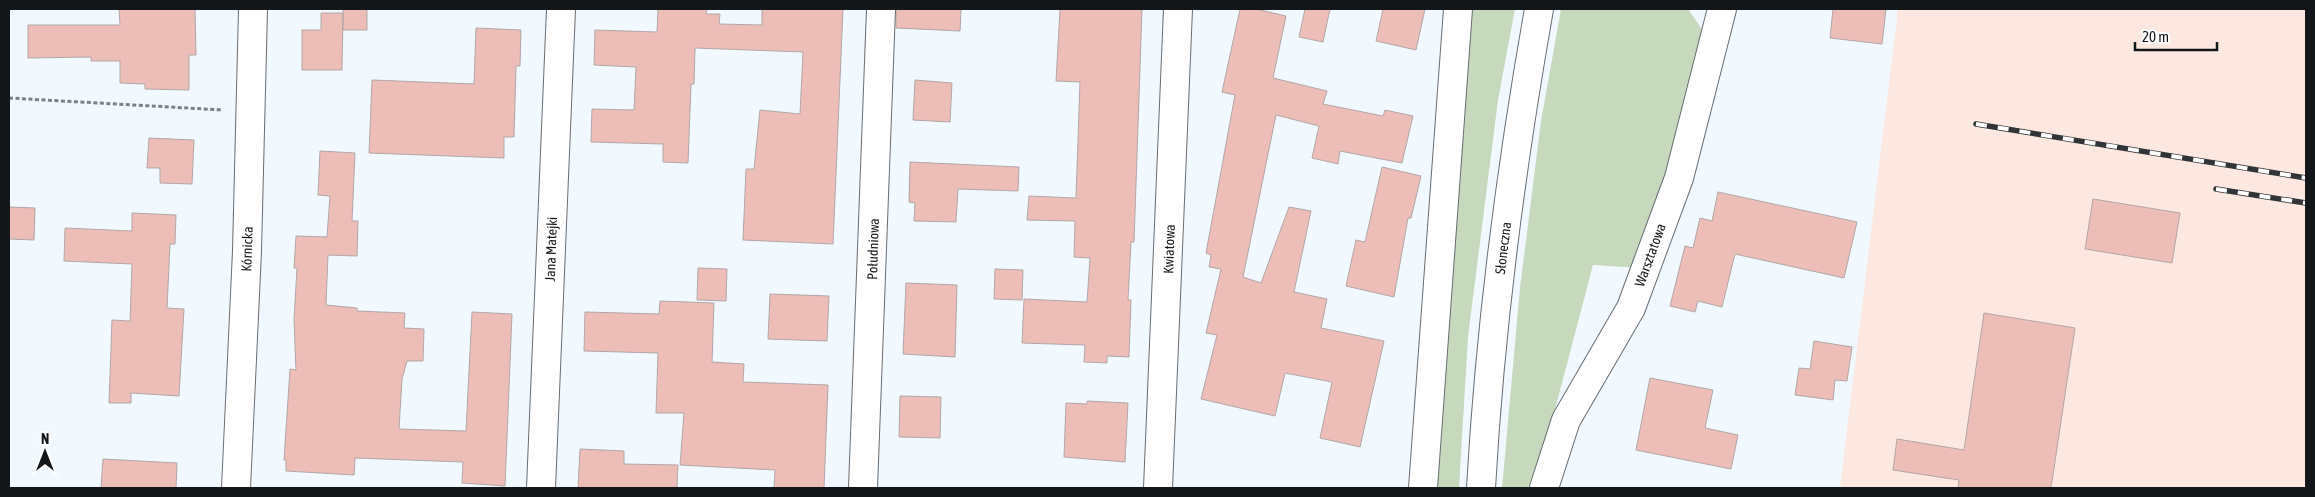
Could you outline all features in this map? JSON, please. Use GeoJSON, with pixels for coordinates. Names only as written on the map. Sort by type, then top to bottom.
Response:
{"type":"FeatureCollection","features":[{"type":"Feature","properties":{"kind":"street","name":"Kórnicka"},"geometry":{"type":"LineString","coordinates":[[236,488],[247,251],[253,9]]}},
{"type":"Feature","properties":{"kind":"street","name":"Jana Matejki"},"geometry":{"type":"LineString","coordinates":[[541,488],[561,9]]}},
{"type":"Feature","properties":{"kind":"street","name":"Południowa"},"geometry":{"type":"LineString","coordinates":[[863,488],[881,9]]}},
{"type":"Feature","properties":{"kind":"street","name":"Kwiatowa"},"geometry":{"type":"LineString","coordinates":[[1158,488],[1178,9]]}},
{"type":"Feature","properties":{"kind":"street"},"geometry":{"type":"LineString","coordinates":[[1422,488],[1458,9]]}},
{"type":"Feature","properties":{"kind":"street","name":"Słoneczna"},"geometry":{"type":"LineString","coordinates":[[1481,488],[1501,262],[1516,145],[1539,9]]}},
{"type":"Feature","properties":{"kind":"street","name":"Warsztatowa"},"geometry":{"type":"LineString","coordinates":[[1544,488],[1566,420],[1634,298],[1679,178],[1722,9]]}},
{"type":"Feature","properties":{"kind":"path"},"geometry":{"type":"LineString","coordinates":[[9,98],[251,112]]}},
{"type":"Feature","properties":{"kind":"shaded area"},"geometry":{"type":"Polygon","coordinates":[[[1898,9],[2306,9],[2306,488],[1840,488],[1898,9]]]}},
{"type":"Feature","properties":{"kind":"green space"},"geometry":{"type":"Polygon","coordinates":[[[1462,9],[1515,9],[1498,100],[1468,337],[1459,488],[1433,488],[1462,9]]]}},
{"type":"Feature","properties":{"kind":"green space"},"geometry":{"type":"Polygon","coordinates":[[[1561,9],[1688,9],[1703,31],[1640,268],[1593,265],[1552,421],[1528,488],[1502,488],[1520,288],[1541,121],[1561,9]]]}},
{"type":"Feature","properties":{"kind":"building"},"geometry":{"type":"Polygon","coordinates":[[[119,9],[195,9],[196,55],[189,55],[189,90],[145,89],[145,84],[120,83],[120,61],[91,61],[91,57],[28,58],[28,25],[120,25],[119,9]]]}},
{"type":"Feature","properties":{"kind":"building"},"geometry":{"type":"Polygon","coordinates":[[[343,9],[367,9],[367,30],[343,30],[343,9]]]}},
{"type":"Feature","properties":{"kind":"building"},"geometry":{"type":"Polygon","coordinates":[[[658,9],[707,9],[706,14],[720,14],[719,24],[762,25],[762,9],[843,9],[833,244],[743,240],[746,169],[754,169],[760,110],[800,114],[803,52],[695,48],[694,84],[691,84],[688,163],[663,162],[663,144],[591,142],[592,109],[634,110],[636,67],[594,65],[595,30],[657,32],[658,9]]]}},
{"type":"Feature","properties":{"kind":"building"},"geometry":{"type":"Polygon","coordinates":[[[896,9],[961,9],[960,31],[896,28],[896,9]]]}},
{"type":"Feature","properties":{"kind":"building"},"geometry":{"type":"Polygon","coordinates":[[[1060,9],[1142,9],[1134,242],[1131,242],[1128,300],[1131,300],[1129,357],[1107,356],[1107,363],[1084,362],[1085,345],[1022,343],[1024,299],[1087,302],[1090,258],[1074,257],[1075,221],[1027,220],[1029,196],[1076,198],[1080,82],[1056,81],[1060,9]]]}},
{"type":"Feature","properties":{"kind":"building"},"geometry":{"type":"Polygon","coordinates":[[[1240,9],[1256,9],[1286,16],[1273,78],[1327,91],[1323,104],[1383,116],[1385,110],[1413,116],[1402,163],[1340,151],[1338,164],[1312,158],[1319,126],[1276,115],[1243,277],[1261,283],[1289,207],[1311,211],[1294,292],[1327,299],[1321,328],[1384,341],[1360,447],[1320,438],[1332,382],[1285,373],[1275,416],[1201,399],[1217,335],[1206,333],[1221,269],[1209,267],[1211,255],[1206,253],[1235,95],[1222,92],[1240,9]]]}},
{"type":"Feature","properties":{"kind":"building"},"geometry":{"type":"Polygon","coordinates":[[[1305,9],[1330,9],[1323,42],[1299,37],[1305,9]]]}},
{"type":"Feature","properties":{"kind":"building"},"geometry":{"type":"Polygon","coordinates":[[[1383,9],[1425,9],[1416,50],[1376,41],[1383,9]]]}},
{"type":"Feature","properties":{"kind":"building"},"geometry":{"type":"Polygon","coordinates":[[[1833,9],[1886,9],[1882,44],[1830,38],[1833,9]]]}},
{"type":"Feature","properties":{"kind":"building"},"geometry":{"type":"Polygon","coordinates":[[[321,13],[343,13],[342,70],[302,70],[302,30],[321,30],[321,13]]]}},
{"type":"Feature","properties":{"kind":"building"},"geometry":{"type":"Polygon","coordinates":[[[476,28],[521,30],[520,66],[516,66],[514,137],[504,137],[504,158],[369,153],[372,80],[474,84],[476,28]]]}},
{"type":"Feature","properties":{"kind":"building"},"geometry":{"type":"Polygon","coordinates":[[[915,80],[952,83],[950,122],[913,120],[915,80]]]}},
{"type":"Feature","properties":{"kind":"building"},"geometry":{"type":"Polygon","coordinates":[[[149,138],[194,140],[192,184],[160,183],[160,168],[147,168],[149,138]]]}},
{"type":"Feature","properties":{"kind":"building"},"geometry":{"type":"Polygon","coordinates":[[[320,151],[355,153],[352,221],[358,221],[357,256],[328,255],[326,305],[357,308],[357,311],[405,313],[404,328],[424,329],[423,361],[407,361],[402,379],[399,429],[466,431],[472,312],[512,314],[505,486],[462,483],[463,462],[355,458],[354,475],[286,471],[286,460],[284,460],[290,369],[296,370],[294,320],[297,268],[294,268],[296,236],[327,237],[330,196],[318,195],[320,151]]]}},
{"type":"Feature","properties":{"kind":"building"},"geometry":{"type":"Polygon","coordinates":[[[910,162],[1019,167],[1018,191],[958,189],[956,222],[914,221],[915,203],[909,202],[910,162]]]}},
{"type":"Feature","properties":{"kind":"building"},"geometry":{"type":"Polygon","coordinates":[[[1382,167],[1421,176],[1411,218],[1408,218],[1394,297],[1346,286],[1356,240],[1365,242],[1382,167]]]}},
{"type":"Feature","properties":{"kind":"building"},"geometry":{"type":"Polygon","coordinates":[[[1718,192],[1857,222],[1844,278],[1735,254],[1722,307],[1698,301],[1695,312],[1670,306],[1685,246],[1693,248],[1700,218],[1712,221],[1718,192]]]}},
{"type":"Feature","properties":{"kind":"building"},"geometry":{"type":"Polygon","coordinates":[[[2093,199],[2180,213],[2172,263],[2085,249],[2093,199]]]}},
{"type":"Feature","properties":{"kind":"building"},"geometry":{"type":"Polygon","coordinates":[[[9,207],[35,208],[34,240],[9,239],[9,207]]]}},
{"type":"Feature","properties":{"kind":"building"},"geometry":{"type":"Polygon","coordinates":[[[132,213],[176,215],[175,244],[170,244],[167,308],[184,309],[179,396],[131,393],[131,403],[109,403],[112,320],[130,321],[132,264],[64,261],[65,228],[132,231],[132,213]]]}},
{"type":"Feature","properties":{"kind":"building"},"geometry":{"type":"Polygon","coordinates":[[[698,268],[727,269],[726,301],[697,300],[698,268]]]}},
{"type":"Feature","properties":{"kind":"building"},"geometry":{"type":"Polygon","coordinates":[[[995,269],[1023,270],[1022,300],[994,299],[995,269]]]}},
{"type":"Feature","properties":{"kind":"building"},"geometry":{"type":"Polygon","coordinates":[[[906,283],[957,285],[955,357],[903,354],[906,283]]]}},
{"type":"Feature","properties":{"kind":"building"},"geometry":{"type":"Polygon","coordinates":[[[770,294],[829,296],[827,341],[768,339],[770,294]]]}},
{"type":"Feature","properties":{"kind":"building"},"geometry":{"type":"Polygon","coordinates":[[[660,301],[714,303],[712,362],[744,364],[743,382],[828,385],[824,488],[774,488],[775,470],[680,465],[684,413],[656,413],[658,353],[584,351],[585,312],[659,314],[660,301]]]}},
{"type":"Feature","properties":{"kind":"building"},"geometry":{"type":"Polygon","coordinates":[[[1984,313],[2075,328],[2051,488],[1958,488],[1959,480],[1893,470],[1897,439],[1964,450],[1984,313]]]}},
{"type":"Feature","properties":{"kind":"building"},"geometry":{"type":"Polygon","coordinates":[[[1814,341],[1852,347],[1847,381],[1835,380],[1833,400],[1795,395],[1799,368],[1810,369],[1814,341]]]}},
{"type":"Feature","properties":{"kind":"building"},"geometry":{"type":"Polygon","coordinates":[[[1650,378],[1713,390],[1705,428],[1738,435],[1731,469],[1636,450],[1650,378]]]}},
{"type":"Feature","properties":{"kind":"building"},"geometry":{"type":"Polygon","coordinates":[[[900,396],[941,397],[940,438],[899,437],[900,396]]]}},
{"type":"Feature","properties":{"kind":"building"},"geometry":{"type":"Polygon","coordinates":[[[1087,401],[1128,403],[1125,462],[1064,457],[1066,403],[1087,404],[1087,401]]]}},
{"type":"Feature","properties":{"kind":"building"},"geometry":{"type":"Polygon","coordinates":[[[580,449],[624,451],[624,464],[678,465],[677,488],[578,488],[580,449]]]}},
{"type":"Feature","properties":{"kind":"building"},"geometry":{"type":"Polygon","coordinates":[[[103,459],[177,463],[176,488],[101,488],[103,459]]]}},
{"type":"Feature","properties":{"kind":"railway"},"geometry":{"type":"LineString","coordinates":[[1976,124],[2306,178]]}},
{"type":"Feature","properties":{"kind":"railway"},"geometry":{"type":"LineString","coordinates":[[2216,189],[2306,203]]}}]}
